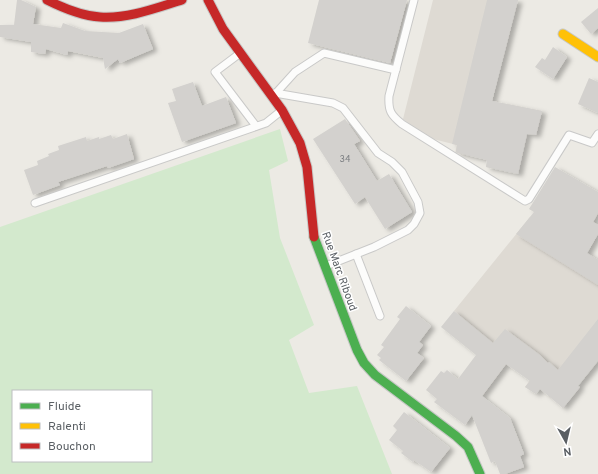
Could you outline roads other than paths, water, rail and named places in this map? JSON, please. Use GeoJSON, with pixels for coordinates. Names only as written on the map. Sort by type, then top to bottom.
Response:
{"type":"FeatureCollection","features":[{"type":"Feature","properties":{"kind":"street"},"geometry":{"type":"LineString","coordinates":[[47,0],[79,13],[100,17],[122,15],[155,8],[182,0]]}},
{"type":"Feature","properties":{"kind":"street","name":"Rue Marc Riboud"},"geometry":{"type":"LineString","coordinates":[[208,0],[223,29],[274,94],[300,143],[307,167],[313,233],[324,267],[348,328],[364,363],[375,375],[456,436],[468,447],[480,474]]}},
{"type":"Feature","properties":{"kind":"street"},"geometry":{"type":"LineString","coordinates":[[563,34],[598,57]]}},
{"type":"Feature","properties":{"kind":"lane"},"geometry":{"type":"LineString","coordinates":[[414,0],[389,101],[389,107],[393,117],[420,136],[525,201],[530,199],[569,135],[592,143],[598,134]]}},
{"type":"Feature","properties":{"kind":"lane"},"geometry":{"type":"LineString","coordinates":[[241,53],[215,72],[256,126]]}},
{"type":"Feature","properties":{"kind":"lane"},"geometry":{"type":"LineString","coordinates":[[274,94],[295,72],[324,53],[396,70]]}},
{"type":"Feature","properties":{"kind":"lane"},"geometry":{"type":"LineString","coordinates":[[274,94],[333,103],[343,108],[378,153],[392,162],[402,172],[418,202],[420,213],[414,224],[408,230],[374,247],[324,267]]}},
{"type":"Feature","properties":{"kind":"lane"},"geometry":{"type":"LineString","coordinates":[[35,203],[266,123],[282,110]]}},
{"type":"Feature","properties":{"kind":"lane"},"geometry":{"type":"LineString","coordinates":[[356,254],[380,316]]}}]}
